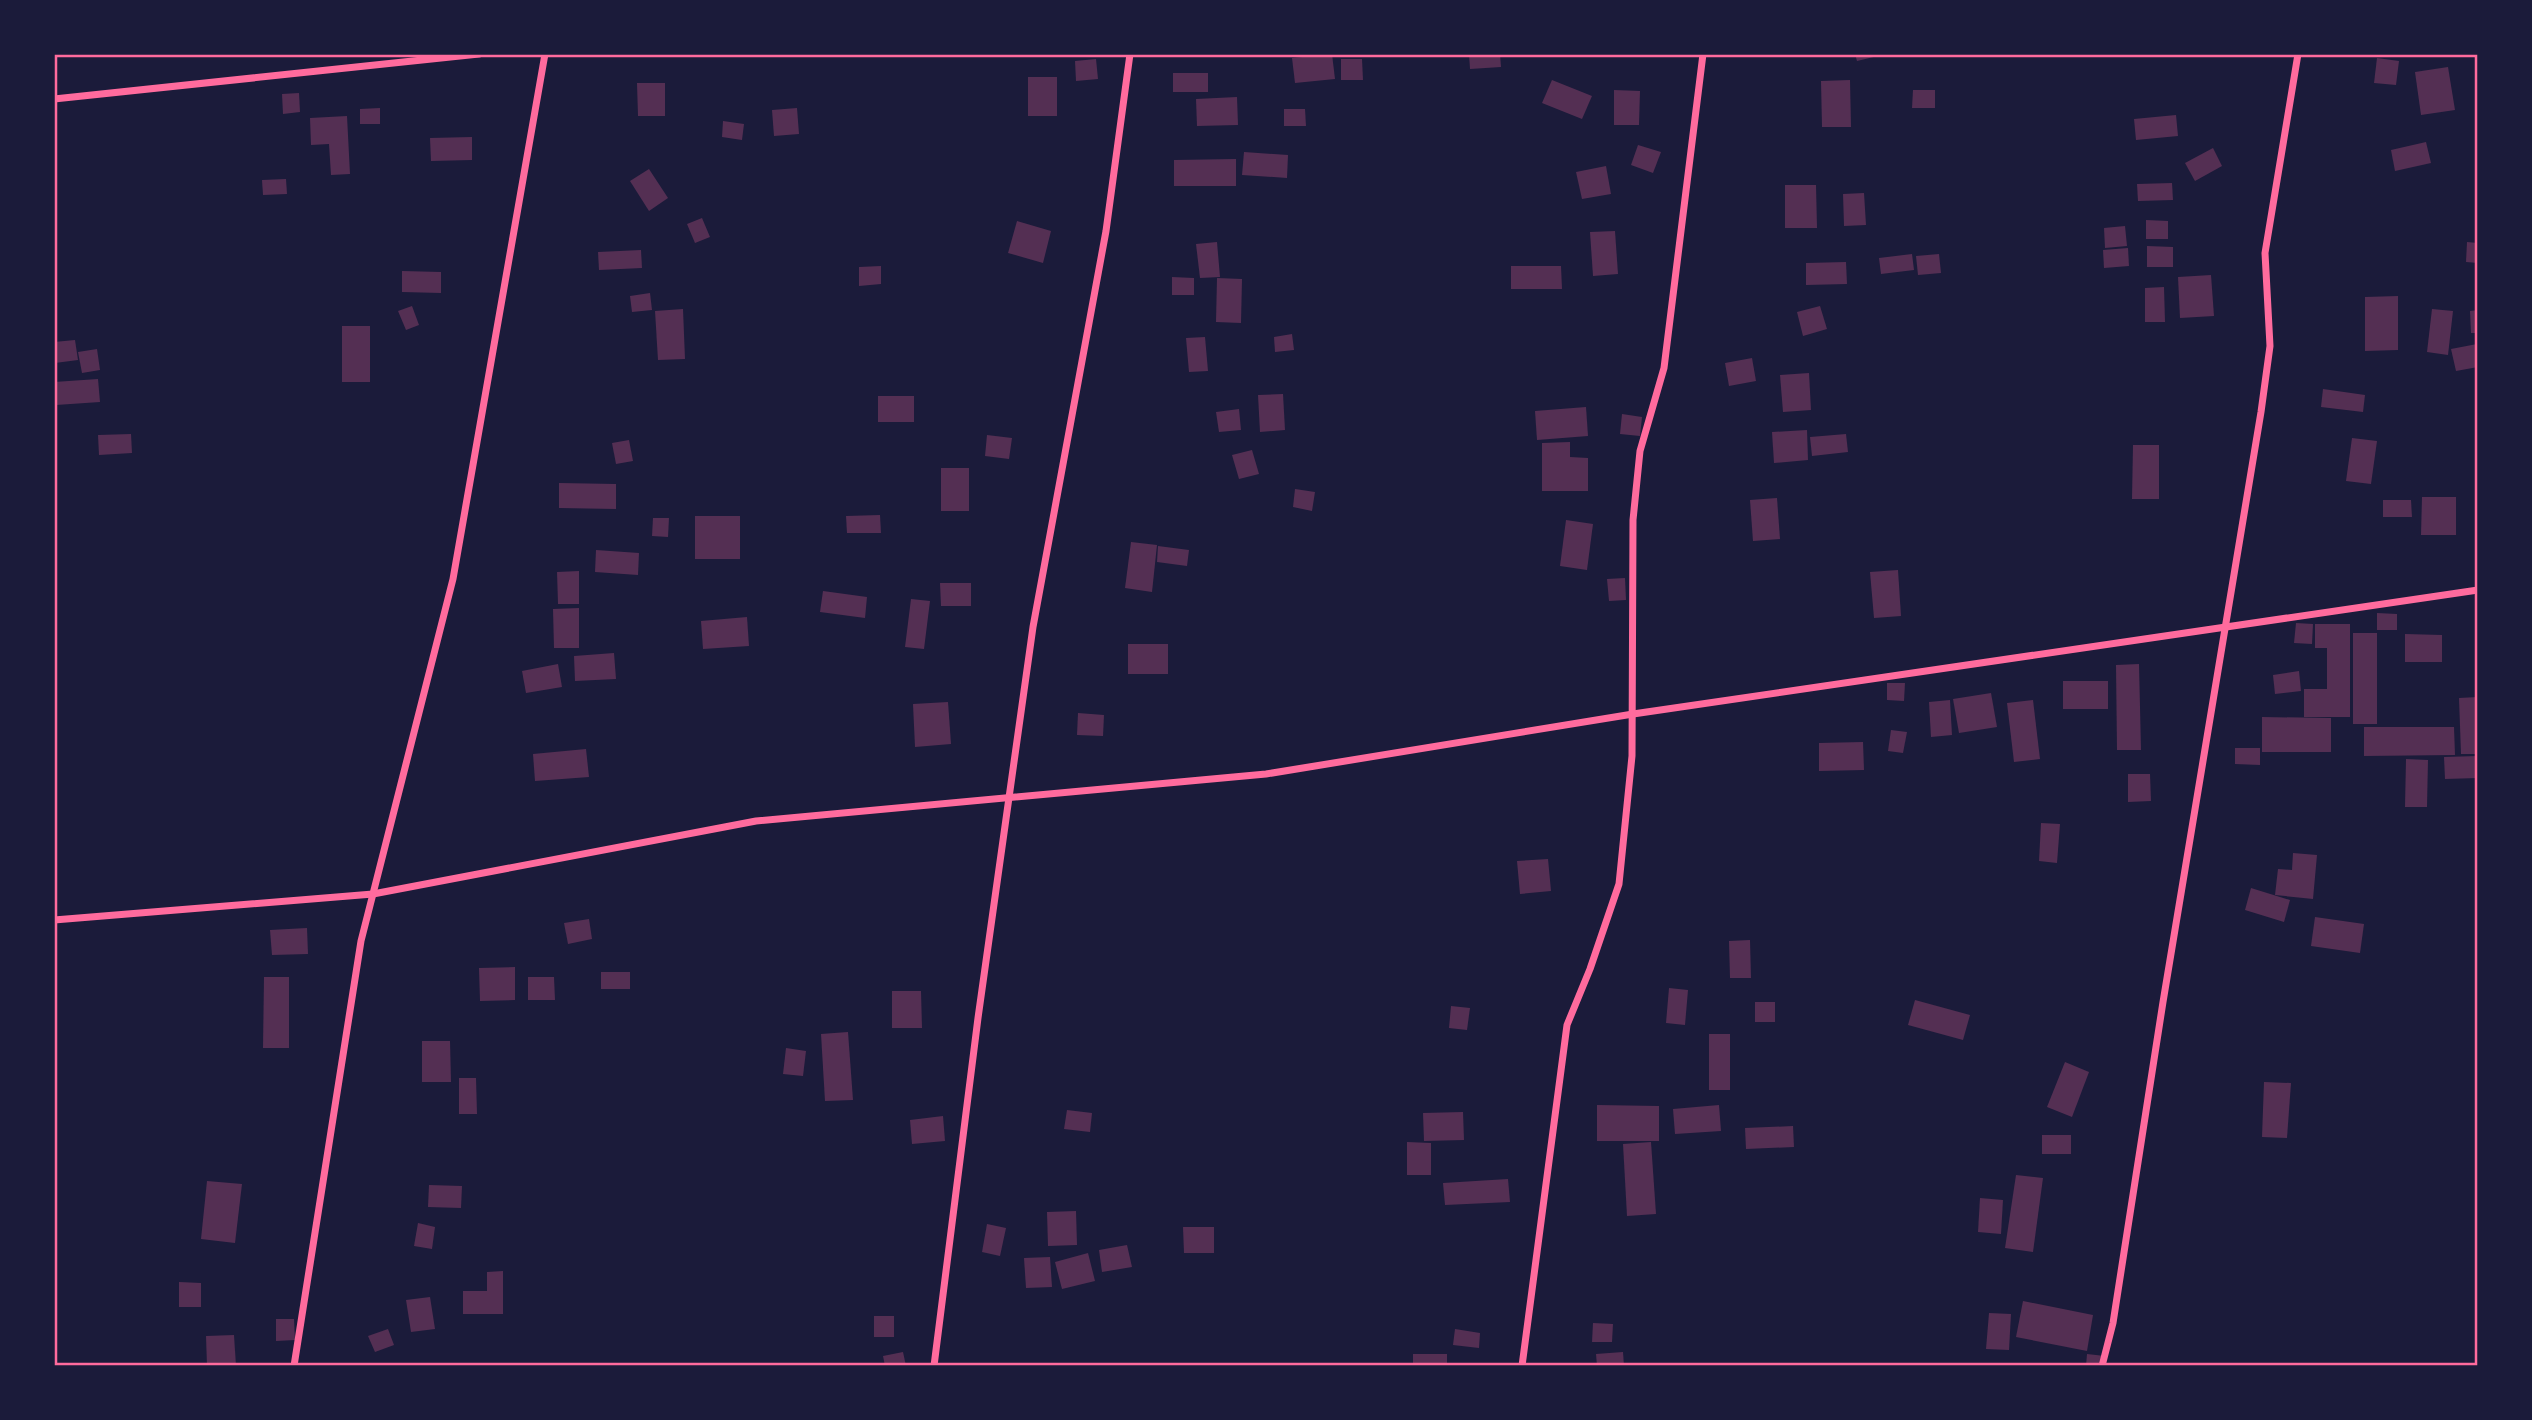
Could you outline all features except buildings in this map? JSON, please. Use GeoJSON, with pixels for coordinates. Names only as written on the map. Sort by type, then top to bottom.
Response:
{"type":"FeatureCollection","features":[{"type":"Feature","properties":{"kind":"street"},"geometry":{"type":"LineString","coordinates":[[54,99],[480,54]]}},
{"type":"Feature","properties":{"kind":"street"},"geometry":{"type":"LineString","coordinates":[[294,1366],[361,940],[453,579],[545,54]]}},
{"type":"Feature","properties":{"kind":"street"},"geometry":{"type":"LineString","coordinates":[[934,1366],[1033,627],[1106,231],[1130,54]]}},
{"type":"Feature","properties":{"kind":"street"},"geometry":{"type":"LineString","coordinates":[[1522,1366],[1567,1025],[1590,969],[1619,884],[1632,756],[1633,520],[1640,451],[1664,368],[1703,54]]}},
{"type":"Feature","properties":{"kind":"street"},"geometry":{"type":"LineString","coordinates":[[2102,1366],[2113,1323],[2270,346],[2265,253],[2298,54]]}},
{"type":"Feature","properties":{"kind":"street"},"geometry":{"type":"LineString","coordinates":[[54,920],[373,894],[756,821],[1266,774],[1633,714],[2478,590]]}}]}
